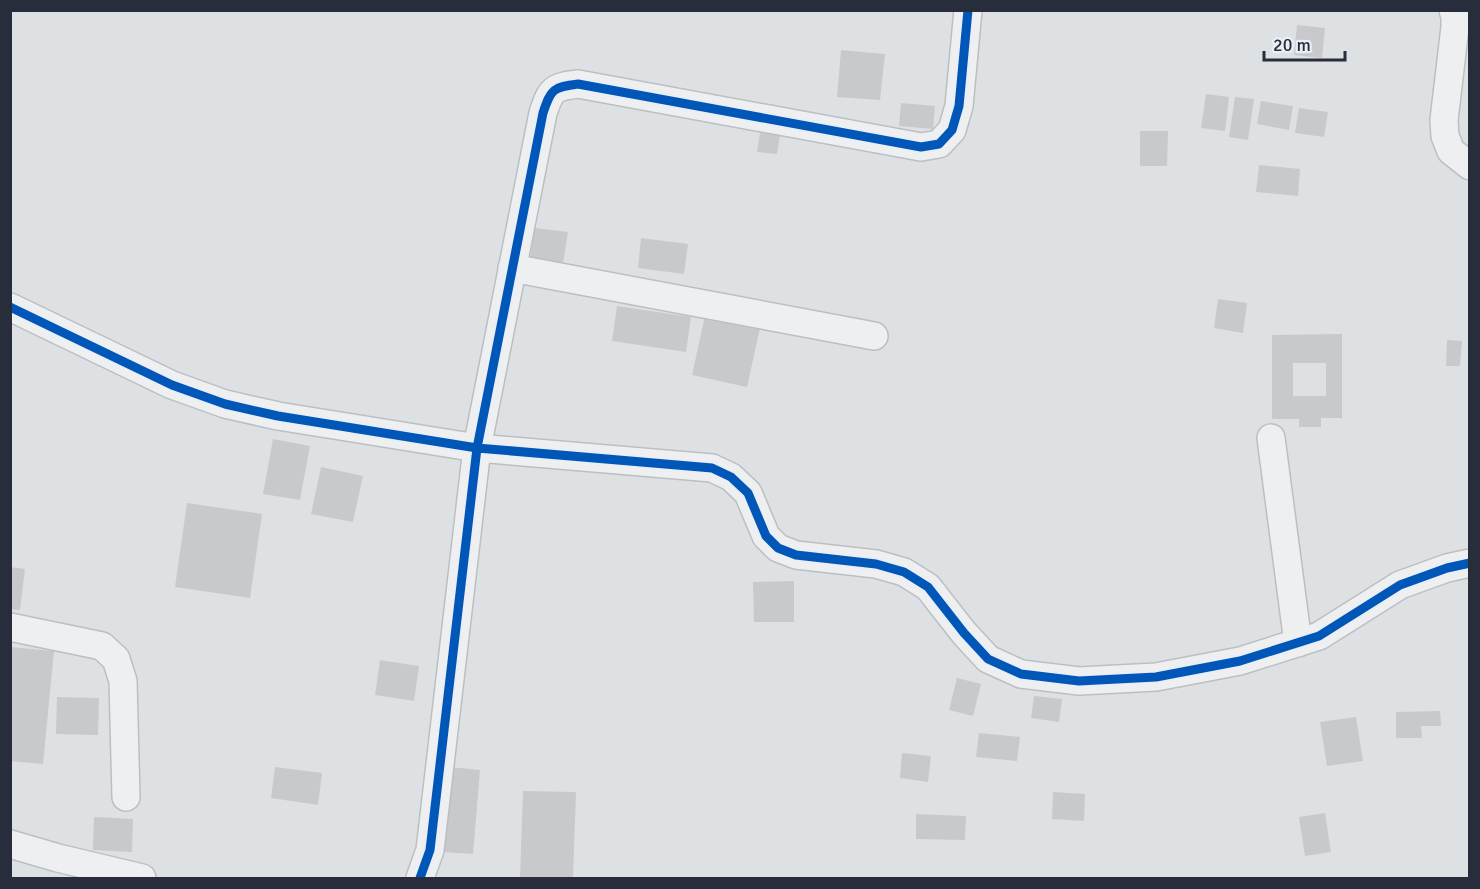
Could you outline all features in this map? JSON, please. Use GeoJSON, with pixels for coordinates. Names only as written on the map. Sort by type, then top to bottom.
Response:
{"type":"FeatureCollection","features":[{"type":"Feature","properties":{"kind":"street"},"geometry":{"type":"LineString","coordinates":[[420,879],[430,850],[477,448],[548,97],[559,86],[578,84],[921,147],[939,144],[952,130],[959,106],[968,10]]}},
{"type":"Feature","properties":{"kind":"street"},"geometry":{"type":"LineString","coordinates":[[1453,10],[1455,27],[1444,120],[1445,136],[1450,151],[1470,166]]}},
{"type":"Feature","properties":{"kind":"street"},"geometry":{"type":"LineString","coordinates":[[512,268],[874,336]]}},
{"type":"Feature","properties":{"kind":"street"},"geometry":{"type":"LineString","coordinates":[[10,307],[172,385],[225,404],[278,416],[477,448],[712,468],[731,477],[748,493],[766,536],[778,548],[796,555],[876,564],[904,572],[928,587],[988,659],[1021,674],[1079,681],[1156,677],[1240,661],[1319,636],[1400,585],[1447,568],[1470,563]]}},
{"type":"Feature","properties":{"kind":"street"},"geometry":{"type":"LineString","coordinates":[[1271,438],[1298,643]]}},
{"type":"Feature","properties":{"kind":"street"},"geometry":{"type":"LineString","coordinates":[[10,627],[102,646],[116,659],[123,681],[126,797]]}},
{"type":"Feature","properties":{"kind":"street"},"geometry":{"type":"LineString","coordinates":[[10,844],[142,879]]}},
{"type":"Feature","properties":{"kind":"building"},"geometry":{"type":"Polygon","coordinates":[[[1297,25],[1325,28],[1322,58],[1294,55],[1297,25]]]}},
{"type":"Feature","properties":{"kind":"building"},"geometry":{"type":"Polygon","coordinates":[[[841,50],[885,54],[880,100],[837,97],[841,50]]]}},
{"type":"Feature","properties":{"kind":"building"},"geometry":{"type":"Polygon","coordinates":[[[1206,94],[1229,97],[1225,131],[1201,128],[1206,94]]]}},
{"type":"Feature","properties":{"kind":"building"},"geometry":{"type":"Polygon","coordinates":[[[1235,97],[1254,99],[1248,140],[1229,137],[1235,97]]]}},
{"type":"Feature","properties":{"kind":"building"},"geometry":{"type":"Polygon","coordinates":[[[1261,101],[1293,106],[1289,130],[1257,124],[1261,101]]]}},
{"type":"Feature","properties":{"kind":"building"},"geometry":{"type":"Polygon","coordinates":[[[901,103],[935,106],[933,129],[899,126],[901,103]]]}},
{"type":"Feature","properties":{"kind":"building"},"geometry":{"type":"Polygon","coordinates":[[[1299,108],[1328,112],[1324,137],[1295,133],[1299,108]]]}},
{"type":"Feature","properties":{"kind":"building"},"geometry":{"type":"Polygon","coordinates":[[[1140,131],[1168,131],[1167,166],[1140,166],[1140,131]]]}},
{"type":"Feature","properties":{"kind":"building"},"geometry":{"type":"Polygon","coordinates":[[[760,133],[780,135],[777,154],[757,152],[760,133]]]}},
{"type":"Feature","properties":{"kind":"building"},"geometry":{"type":"Polygon","coordinates":[[[1259,165],[1300,169],[1298,196],[1256,192],[1259,165]]]}},
{"type":"Feature","properties":{"kind":"building"},"geometry":{"type":"Polygon","coordinates":[[[535,228],[568,232],[563,263],[530,258],[535,228]]]}},
{"type":"Feature","properties":{"kind":"building"},"geometry":{"type":"Polygon","coordinates":[[[641,238],[688,244],[684,274],[638,268],[641,238]]]}},
{"type":"Feature","properties":{"kind":"building"},"geometry":{"type":"Polygon","coordinates":[[[1218,299],[1247,303],[1243,333],[1214,328],[1218,299]]]}},
{"type":"Feature","properties":{"kind":"building"},"geometry":{"type":"Polygon","coordinates":[[[617,306],[691,317],[686,352],[612,341],[617,306]]]}},
{"type":"Feature","properties":{"kind":"building"},"geometry":{"type":"Polygon","coordinates":[[[705,316],[760,328],[747,387],[692,375],[705,316]]]}},
{"type":"Feature","properties":{"kind":"building"},"geometry":{"type":"Polygon","coordinates":[[[1342,334],[1342,418],[1321,418],[1321,427],[1299,427],[1299,419],[1272,419],[1272,335],[1342,334]],[[1293,363],[1293,396],[1326,396],[1326,363],[1293,363]]]}},
{"type":"Feature","properties":{"kind":"building"},"geometry":{"type":"Polygon","coordinates":[[[1447,340],[1462,341],[1460,366],[1446,366],[1447,340]]]}},
{"type":"Feature","properties":{"kind":"building"},"geometry":{"type":"Polygon","coordinates":[[[273,439],[310,446],[300,500],[263,494],[273,439]]]}},
{"type":"Feature","properties":{"kind":"building"},"geometry":{"type":"Polygon","coordinates":[[[321,467],[363,476],[353,522],[311,514],[321,467]]]}},
{"type":"Feature","properties":{"kind":"building"},"geometry":{"type":"Polygon","coordinates":[[[187,503],[262,514],[250,598],[175,587],[187,503]]]}},
{"type":"Feature","properties":{"kind":"building"},"geometry":{"type":"Polygon","coordinates":[[[10,567],[25,569],[20,610],[10,609],[10,567]]]}},
{"type":"Feature","properties":{"kind":"building"},"geometry":{"type":"Polygon","coordinates":[[[794,581],[794,622],[754,622],[753,582],[794,581]]]}},
{"type":"Feature","properties":{"kind":"building"},"geometry":{"type":"Polygon","coordinates":[[[10,647],[54,651],[43,764],[10,761],[10,647]]]}},
{"type":"Feature","properties":{"kind":"building"},"geometry":{"type":"Polygon","coordinates":[[[380,660],[419,666],[414,701],[375,695],[380,660]]]}},
{"type":"Feature","properties":{"kind":"building"},"geometry":{"type":"Polygon","coordinates":[[[957,678],[981,684],[973,716],[949,710],[957,678]]]}},
{"type":"Feature","properties":{"kind":"building"},"geometry":{"type":"Polygon","coordinates":[[[1034,696],[1062,699],[1059,722],[1031,718],[1034,696]]]}},
{"type":"Feature","properties":{"kind":"building"},"geometry":{"type":"Polygon","coordinates":[[[57,697],[99,698],[98,735],[56,734],[57,697]]]}},
{"type":"Feature","properties":{"kind":"building"},"geometry":{"type":"Polygon","coordinates":[[[1440,711],[1441,726],[1421,726],[1422,738],[1396,738],[1396,712],[1440,711]]]}},
{"type":"Feature","properties":{"kind":"building"},"geometry":{"type":"Polygon","coordinates":[[[1356,717],[1363,761],[1327,766],[1320,722],[1356,717]]]}},
{"type":"Feature","properties":{"kind":"building"},"geometry":{"type":"Polygon","coordinates":[[[979,733],[1020,737],[1017,761],[976,757],[979,733]]]}},
{"type":"Feature","properties":{"kind":"building"},"geometry":{"type":"Polygon","coordinates":[[[902,753],[931,756],[928,782],[900,778],[902,753]]]}},
{"type":"Feature","properties":{"kind":"building"},"geometry":{"type":"Polygon","coordinates":[[[275,767],[322,773],[318,805],[271,798],[275,767]]]}},
{"type":"Feature","properties":{"kind":"building"},"geometry":{"type":"Polygon","coordinates":[[[450,767],[480,770],[473,854],[443,852],[450,767]]]}},
{"type":"Feature","properties":{"kind":"building"},"geometry":{"type":"Polygon","coordinates":[[[523,791],[576,792],[573,878],[520,878],[523,791]]]}},
{"type":"Feature","properties":{"kind":"building"},"geometry":{"type":"Polygon","coordinates":[[[1053,792],[1085,794],[1084,821],[1052,819],[1053,792]]]}},
{"type":"Feature","properties":{"kind":"building"},"geometry":{"type":"Polygon","coordinates":[[[1325,813],[1331,852],[1305,856],[1299,817],[1325,813]]]}},
{"type":"Feature","properties":{"kind":"building"},"geometry":{"type":"Polygon","coordinates":[[[916,814],[966,816],[965,840],[916,839],[916,814]]]}},
{"type":"Feature","properties":{"kind":"building"},"geometry":{"type":"Polygon","coordinates":[[[94,817],[133,819],[132,852],[93,850],[94,817]]]}},
{"type":"Feature","properties":{"kind":"cycle path"},"geometry":{"type":"LineString","coordinates":[[420,878],[430,850],[477,448],[543,113],[551,94],[563,86],[578,84],[921,147],[939,144],[952,130],[959,106],[968,10]]}},
{"type":"Feature","properties":{"kind":"cycle path"},"geometry":{"type":"LineString","coordinates":[[10,307],[172,385],[225,404],[278,416],[477,448],[712,468],[731,477],[748,493],[766,536],[778,548],[796,555],[876,564],[904,572],[928,587],[988,659],[1021,674],[1079,681],[1156,677],[1240,661],[1319,636],[1400,585],[1447,568],[1470,563]]}}]}
